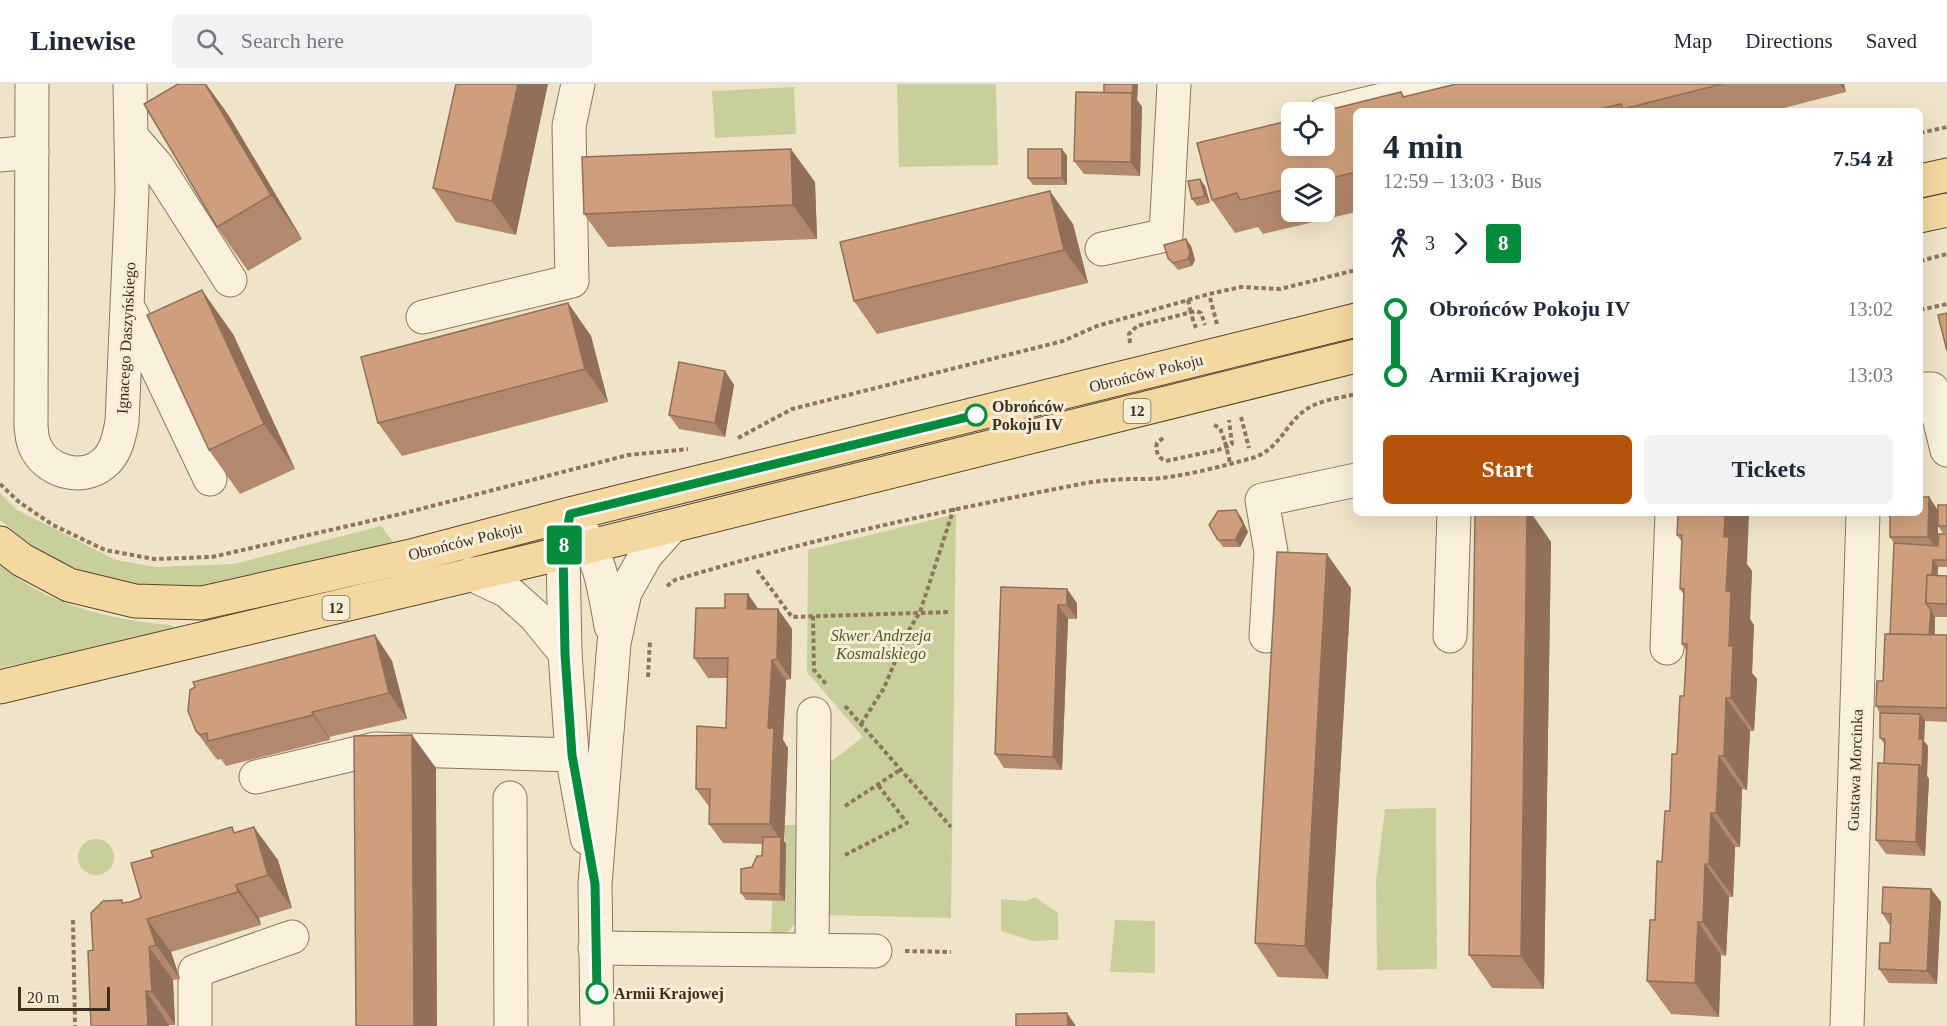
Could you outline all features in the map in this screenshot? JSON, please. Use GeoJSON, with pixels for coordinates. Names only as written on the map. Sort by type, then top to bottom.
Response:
{"type":"FeatureCollection","features":[{"type":"Feature","properties":{"kind":"main road"},"geometry":{"type":"LineString","coordinates":[[1923,180],[1947,175]]}},
{"type":"Feature","properties":{"kind":"main road"},"geometry":{"type":"LineString","coordinates":[[1923,215],[1947,210]]}},
{"type":"Feature","properties":{"kind":"main road","name":"Obrońców Pokoju"},"geometry":{"type":"LineString","coordinates":[[0,543],[22,560],[69,585],[135,601],[202,603],[415,555],[570,514],[1353,321]]}},
{"type":"Feature","properties":{"kind":"main road","name":"Obrońców Pokoju"},"geometry":{"type":"LineString","coordinates":[[0,687],[578,549],[1353,357]]}},
{"type":"Feature","properties":{"kind":"street","name":"Ignacego Daszyńskiego"},"geometry":{"type":"LineString","coordinates":[[32,84],[16,154],[34,445],[40,457],[50,465],[63,472],[81,473],[102,466],[118,441],[125,394],[131,136],[130,84]]}},
{"type":"Feature","properties":{"kind":"street"},"geometry":{"type":"LineString","coordinates":[[423,317],[572,281],[569,126],[578,84]]}},
{"type":"Feature","properties":{"kind":"street"},"geometry":{"type":"LineString","coordinates":[[1102,249],[1166,235],[1185,148],[1174,84]]}},
{"type":"Feature","properties":{"kind":"street"},"geometry":{"type":"LineString","coordinates":[[1335,111],[1448,84]]}},
{"type":"Feature","properties":{"kind":"street"},"geometry":{"type":"LineString","coordinates":[[131,136],[157,166],[230,280]]}},
{"type":"Feature","properties":{"kind":"street"},"geometry":{"type":"LineString","coordinates":[[128,306],[210,479]]}},
{"type":"Feature","properties":{"kind":"street"},"geometry":{"type":"LineString","coordinates":[[1923,389],[1932,389],[1947,450]]}},
{"type":"Feature","properties":{"kind":"street"},"geometry":{"type":"LineString","coordinates":[[1266,636],[1271,552],[1262,500],[1353,481]]}},
{"type":"Feature","properties":{"kind":"street"},"geometry":{"type":"LineString","coordinates":[[570,514],[578,549],[565,654],[572,755],[595,884]]}},
{"type":"Feature","properties":{"kind":"street"},"geometry":{"type":"LineString","coordinates":[[1450,636],[1454,516]]}},
{"type":"Feature","properties":{"kind":"street"},"geometry":{"type":"LineString","coordinates":[[1667,648],[1672,516]]}},
{"type":"Feature","properties":{"kind":"street","name":"Gustawa Morcinka"},"geometry":{"type":"LineString","coordinates":[[1847,1026],[1863,516]]}},
{"type":"Feature","properties":{"kind":"street"},"geometry":{"type":"LineString","coordinates":[[597,1026],[595,884],[614,643],[625,592],[646,555],[671,526]]}},
{"type":"Feature","properties":{"kind":"street"},"geometry":{"type":"LineString","coordinates":[[578,549],[604,584],[614,643]]}},
{"type":"Feature","properties":{"kind":"street"},"geometry":{"type":"LineString","coordinates":[[471,574],[507,591],[535,616],[565,654]]}},
{"type":"Feature","properties":{"kind":"street"},"geometry":{"type":"LineString","coordinates":[[812,950],[813,824],[827,700]]}},
{"type":"Feature","properties":{"kind":"street"},"geometry":{"type":"LineString","coordinates":[[256,777],[375,749],[572,755]]}},
{"type":"Feature","properties":{"kind":"street"},"geometry":{"type":"LineString","coordinates":[[510,798],[511,1026]]}},
{"type":"Feature","properties":{"kind":"street"},"geometry":{"type":"LineString","coordinates":[[195,1026],[195,971],[292,937]]}},
{"type":"Feature","properties":{"kind":"street"},"geometry":{"type":"LineString","coordinates":[[596,948],[874,951]]}},
{"type":"Feature","properties":{"kind":"path"},"geometry":{"type":"LineString","coordinates":[[1923,132],[1947,127]]}},
{"type":"Feature","properties":{"kind":"path"},"geometry":{"type":"LineString","coordinates":[[1923,260],[1947,254]]}},
{"type":"Feature","properties":{"kind":"path"},"geometry":{"type":"LineString","coordinates":[[735,439],[792,409],[1063,341],[1097,326],[1188,300],[1241,287],[1280,289],[1353,271]]}},
{"type":"Feature","properties":{"kind":"path"},"geometry":{"type":"LineString","coordinates":[[1210,298],[1220,335]]}},
{"type":"Feature","properties":{"kind":"path"},"geometry":{"type":"LineString","coordinates":[[1188,300],[1192,317]]}},
{"type":"Feature","properties":{"kind":"path"},"geometry":{"type":"LineString","coordinates":[[1923,309],[1947,304]]}},
{"type":"Feature","properties":{"kind":"path"},"geometry":{"type":"LineString","coordinates":[[664,589],[675,580],[779,549],[954,508],[1095,482],[1130,477],[1163,477],[1252,458],[1275,447],[1302,412],[1313,405],[1353,395]]}},
{"type":"Feature","properties":{"kind":"path"},"geometry":{"type":"LineString","coordinates":[[1240,413],[1249,448]]}},
{"type":"Feature","properties":{"kind":"path"},"geometry":{"type":"LineString","coordinates":[[1164,437],[1157,443],[1157,451],[1161,460],[1166,461],[1230,446],[1233,440],[1228,416]]}},
{"type":"Feature","properties":{"kind":"path"},"geometry":{"type":"LineString","coordinates":[[1209,425],[1220,428],[1230,463]]}},
{"type":"Feature","properties":{"kind":"path"},"geometry":{"type":"LineString","coordinates":[[0,484],[19,502],[53,525],[105,550],[154,559],[212,557],[405,513],[628,455],[693,449]]}},
{"type":"Feature","properties":{"kind":"path"},"geometry":{"type":"LineString","coordinates":[[861,724],[884,688],[906,635],[920,612],[954,508]]}},
{"type":"Feature","properties":{"kind":"path"},"geometry":{"type":"LineString","coordinates":[[757,570],[792,617],[949,612]]}},
{"type":"Feature","properties":{"kind":"path"},"geometry":{"type":"LineString","coordinates":[[813,616],[814,670],[827,700],[861,724],[951,827]]}},
{"type":"Feature","properties":{"kind":"path"},"geometry":{"type":"LineString","coordinates":[[648,677],[650,630]]}},
{"type":"Feature","properties":{"kind":"path"},"geometry":{"type":"LineString","coordinates":[[813,824],[900,770]]}},
{"type":"Feature","properties":{"kind":"path"},"geometry":{"type":"LineString","coordinates":[[813,872],[908,823],[878,784]]}},
{"type":"Feature","properties":{"kind":"path"},"geometry":{"type":"LineString","coordinates":[[74,920],[75,1026]]}},
{"type":"Feature","properties":{"kind":"path"},"geometry":{"type":"LineString","coordinates":[[874,951],[951,952]]}},
{"type":"Feature","properties":{"kind":"green space"},"geometry":{"type":"Polygon","coordinates":[[[897,84],[996,84],[998,165],[899,167],[897,84]]]}},
{"type":"Feature","properties":{"kind":"green space"},"geometry":{"type":"Polygon","coordinates":[[[794,87],[796,134],[715,138],[712,91],[794,87]]]}},
{"type":"Feature","properties":{"kind":"green space"},"geometry":{"type":"Polygon","coordinates":[[[0,493],[17,510],[116,560],[155,567],[234,564],[381,526],[394,543],[300,569],[235,583],[202,588],[138,587],[86,572],[36,549],[0,520],[0,493]]]}},
{"type":"Feature","properties":{"kind":"green space","name":"Skwer Andrzeja Kosmalskiego"},"geometry":{"type":"Polygon","coordinates":[[[956,514],[951,918],[823,915],[824,767],[863,737],[807,672],[808,550],[956,514]]]}},
{"type":"Feature","properties":{"kind":"green space"},"geometry":{"type":"Polygon","coordinates":[[[0,565],[39,591],[59,600],[103,614],[172,625],[177,631],[0,668],[0,565]]]}},
{"type":"Feature","properties":{"kind":"green space"},"geometry":{"type":"Polygon","coordinates":[[[1436,808],[1437,969],[1377,970],[1376,880],[1385,809],[1436,808]]]}},
{"type":"Feature","properties":{"kind":"green space"},"geometry":{"type":"Polygon","coordinates":[[[785,825],[806,825],[799,919],[789,931],[771,937],[772,901],[785,901],[785,825]]]}},
{"type":"Feature","properties":{"kind":"green space"},"geometry":{"type":"Polygon","coordinates":[[[96,839],[109,844],[114,857],[109,870],[96,875],[83,870],[78,857],[83,844],[96,839]]]}},
{"type":"Feature","properties":{"kind":"green space"},"geometry":{"type":"Polygon","coordinates":[[[1035,897],[1058,913],[1058,940],[1033,941],[1001,931],[1001,899],[1025,901],[1035,897]]]}},
{"type":"Feature","properties":{"kind":"green space"},"geometry":{"type":"Polygon","coordinates":[[[1115,920],[1155,921],[1155,973],[1110,972],[1115,920]]]}},
{"type":"Feature","properties":{"kind":"building"},"geometry":{"type":"Polygon","coordinates":[[[178,84],[205,84],[271,195],[217,227],[144,104],[178,84]]]}},
{"type":"Feature","properties":{"kind":"building"},"geometry":{"type":"Polygon","coordinates":[[[456,84],[518,84],[492,201],[433,188],[456,84]]]}},
{"type":"Feature","properties":{"kind":"building"},"geometry":{"type":"Polygon","coordinates":[[[1104,84],[1133,84],[1132,99],[1132,93],[1104,93],[1104,84]]]}},
{"type":"Feature","properties":{"kind":"building"},"geometry":{"type":"Polygon","coordinates":[[[1456,84],[1722,84],[1627,108],[1623,108],[1621,104],[1604,108],[1353,108],[1353,173],[1335,177],[1335,168],[1281,168],[1281,191],[1240,200],[1237,193],[1212,200],[1197,143],[1281,123],[1281,156],[1335,156],[1335,108],[1401,92],[1403,97],[1456,84]]]}},
{"type":"Feature","properties":{"kind":"building"},"geometry":{"type":"Polygon","coordinates":[[[1076,92],[1132,93],[1131,162],[1074,161],[1076,92]]]}},
{"type":"Feature","properties":{"kind":"building"},"geometry":{"type":"Polygon","coordinates":[[[791,149],[793,205],[584,214],[582,157],[791,149]]]}},
{"type":"Feature","properties":{"kind":"building"},"geometry":{"type":"Polygon","coordinates":[[[1028,149],[1062,149],[1062,178],[1028,178],[1028,149]]]}},
{"type":"Feature","properties":{"kind":"building"},"geometry":{"type":"Polygon","coordinates":[[[1200,179],[1205,196],[1192,199],[1188,181],[1200,179]]]}},
{"type":"Feature","properties":{"kind":"building"},"geometry":{"type":"Polygon","coordinates":[[[1050,191],[1064,250],[854,301],[840,242],[1050,191]]]}},
{"type":"Feature","properties":{"kind":"building"},"geometry":{"type":"Polygon","coordinates":[[[1186,239],[1190,253],[1188,259],[1173,263],[1168,258],[1164,245],[1186,239]]]}},
{"type":"Feature","properties":{"kind":"building"},"geometry":{"type":"Polygon","coordinates":[[[202,290],[264,424],[209,450],[147,315],[202,290]]]}},
{"type":"Feature","properties":{"kind":"building"},"geometry":{"type":"Polygon","coordinates":[[[568,303],[585,369],[378,423],[361,357],[568,303]]]}},
{"type":"Feature","properties":{"kind":"building"},"geometry":{"type":"Polygon","coordinates":[[[1947,313],[1947,351],[1938,315],[1947,313]]]}},
{"type":"Feature","properties":{"kind":"building"},"geometry":{"type":"Polygon","coordinates":[[[679,362],[725,371],[715,423],[669,415],[679,362]]]}},
{"type":"Feature","properties":{"kind":"building"},"geometry":{"type":"Polygon","coordinates":[[[1923,497],[1929,497],[1928,537],[1890,537],[1890,516],[1923,516],[1923,497]]]}},
{"type":"Feature","properties":{"kind":"building"},"geometry":{"type":"Polygon","coordinates":[[[1938,505],[1947,505],[1947,526],[1938,526],[1938,505]]]}},
{"type":"Feature","properties":{"kind":"building"},"geometry":{"type":"Polygon","coordinates":[[[1236,510],[1243,525],[1235,540],[1218,540],[1209,525],[1218,511],[1236,510]]]}},
{"type":"Feature","properties":{"kind":"building"},"geometry":{"type":"Polygon","coordinates":[[[1475,516],[1527,516],[1521,956],[1469,955],[1475,516]]]}},
{"type":"Feature","properties":{"kind":"building"},"geometry":{"type":"Polygon","coordinates":[[[1678,516],[1725,516],[1724,537],[1729,537],[1726,591],[1731,591],[1729,646],[1733,646],[1731,698],[1726,698],[1724,756],[1719,756],[1716,813],[1711,813],[1709,864],[1705,864],[1703,922],[1698,922],[1695,983],[1647,981],[1650,920],[1655,920],[1657,861],[1662,862],[1665,811],[1670,811],[1672,754],[1677,754],[1680,696],[1684,696],[1687,644],[1682,644],[1684,589],[1680,589],[1682,535],[1677,535],[1678,516]]]}},
{"type":"Feature","properties":{"kind":"building"},"geometry":{"type":"Polygon","coordinates":[[[1939,534],[1947,534],[1947,560],[1933,560],[1932,575],[1927,575],[1926,603],[1931,610],[1929,635],[1890,634],[1894,543],[1938,546],[1939,534]]]}},
{"type":"Feature","properties":{"kind":"building"},"geometry":{"type":"Polygon","coordinates":[[[1277,552],[1327,554],[1305,946],[1255,943],[1277,552]]]}},
{"type":"Feature","properties":{"kind":"building"},"geometry":{"type":"Polygon","coordinates":[[[1927,575],[1947,576],[1947,604],[1926,603],[1927,575]]]}},
{"type":"Feature","properties":{"kind":"building"},"geometry":{"type":"Polygon","coordinates":[[[1001,587],[1067,589],[1067,605],[1058,605],[1053,757],[995,754],[1001,587]]]}},
{"type":"Feature","properties":{"kind":"building"},"geometry":{"type":"Polygon","coordinates":[[[725,594],[748,594],[747,609],[778,609],[777,659],[772,660],[768,728],[774,728],[770,824],[709,824],[710,789],[696,789],[697,726],[726,728],[728,658],[694,658],[696,608],[725,608],[725,594]]]}},
{"type":"Feature","properties":{"kind":"building"},"geometry":{"type":"Polygon","coordinates":[[[1885,634],[1947,635],[1947,708],[1876,706],[1877,681],[1883,681],[1885,634]]]}},
{"type":"Feature","properties":{"kind":"building"},"geometry":{"type":"Polygon","coordinates":[[[375,635],[389,693],[208,741],[207,733],[200,735],[196,731],[188,711],[190,690],[195,687],[193,682],[375,635]]]}},
{"type":"Feature","properties":{"kind":"building"},"geometry":{"type":"Polygon","coordinates":[[[1880,713],[1920,714],[1919,739],[1923,739],[1922,769],[1919,765],[1884,764],[1885,739],[1880,738],[1880,713]]]}},
{"type":"Feature","properties":{"kind":"building"},"geometry":{"type":"Polygon","coordinates":[[[412,735],[414,1026],[356,1026],[354,736],[412,735]]]}},
{"type":"Feature","properties":{"kind":"building"},"geometry":{"type":"Polygon","coordinates":[[[1878,763],[1919,765],[1916,842],[1876,840],[1878,763]]]}},
{"type":"Feature","properties":{"kind":"building"},"geometry":{"type":"Polygon","coordinates":[[[232,827],[234,833],[254,827],[268,875],[236,885],[238,892],[147,919],[156,945],[149,947],[152,992],[146,991],[148,1026],[91,1026],[88,951],[93,950],[91,913],[103,901],[122,900],[122,903],[141,898],[131,863],[153,857],[151,851],[232,827]]]}},
{"type":"Feature","properties":{"kind":"building"},"geometry":{"type":"Polygon","coordinates":[[[763,837],[781,837],[780,894],[741,893],[741,869],[752,867],[757,856],[762,856],[763,837]]]}},
{"type":"Feature","properties":{"kind":"building"},"geometry":{"type":"Polygon","coordinates":[[[1883,887],[1931,889],[1927,971],[1879,969],[1880,943],[1890,943],[1891,914],[1882,913],[1883,887]]]}},
{"type":"Feature","properties":{"kind":"building"},"geometry":{"type":"Polygon","coordinates":[[[1067,1013],[1068,1026],[1016,1026],[1016,1014],[1067,1013]]]}},
{"type":"Feature","properties":{"kind":"bus line","name":"8"},"geometry":{"type":"LineString","coordinates":[[597,993],[595,884],[572,755],[569,683],[565,654],[563,553],[570,514],[976,415]]}},
{"type":"Feature","properties":{"kind":"place","name":"Obrońców Pokoju IV"},"geometry":{"type":"Point","coordinates":[976,415]}},
{"type":"Feature","properties":{"kind":"place","name":"Armii Krajowej"},"geometry":{"type":"Point","coordinates":[597,993]}}]}
